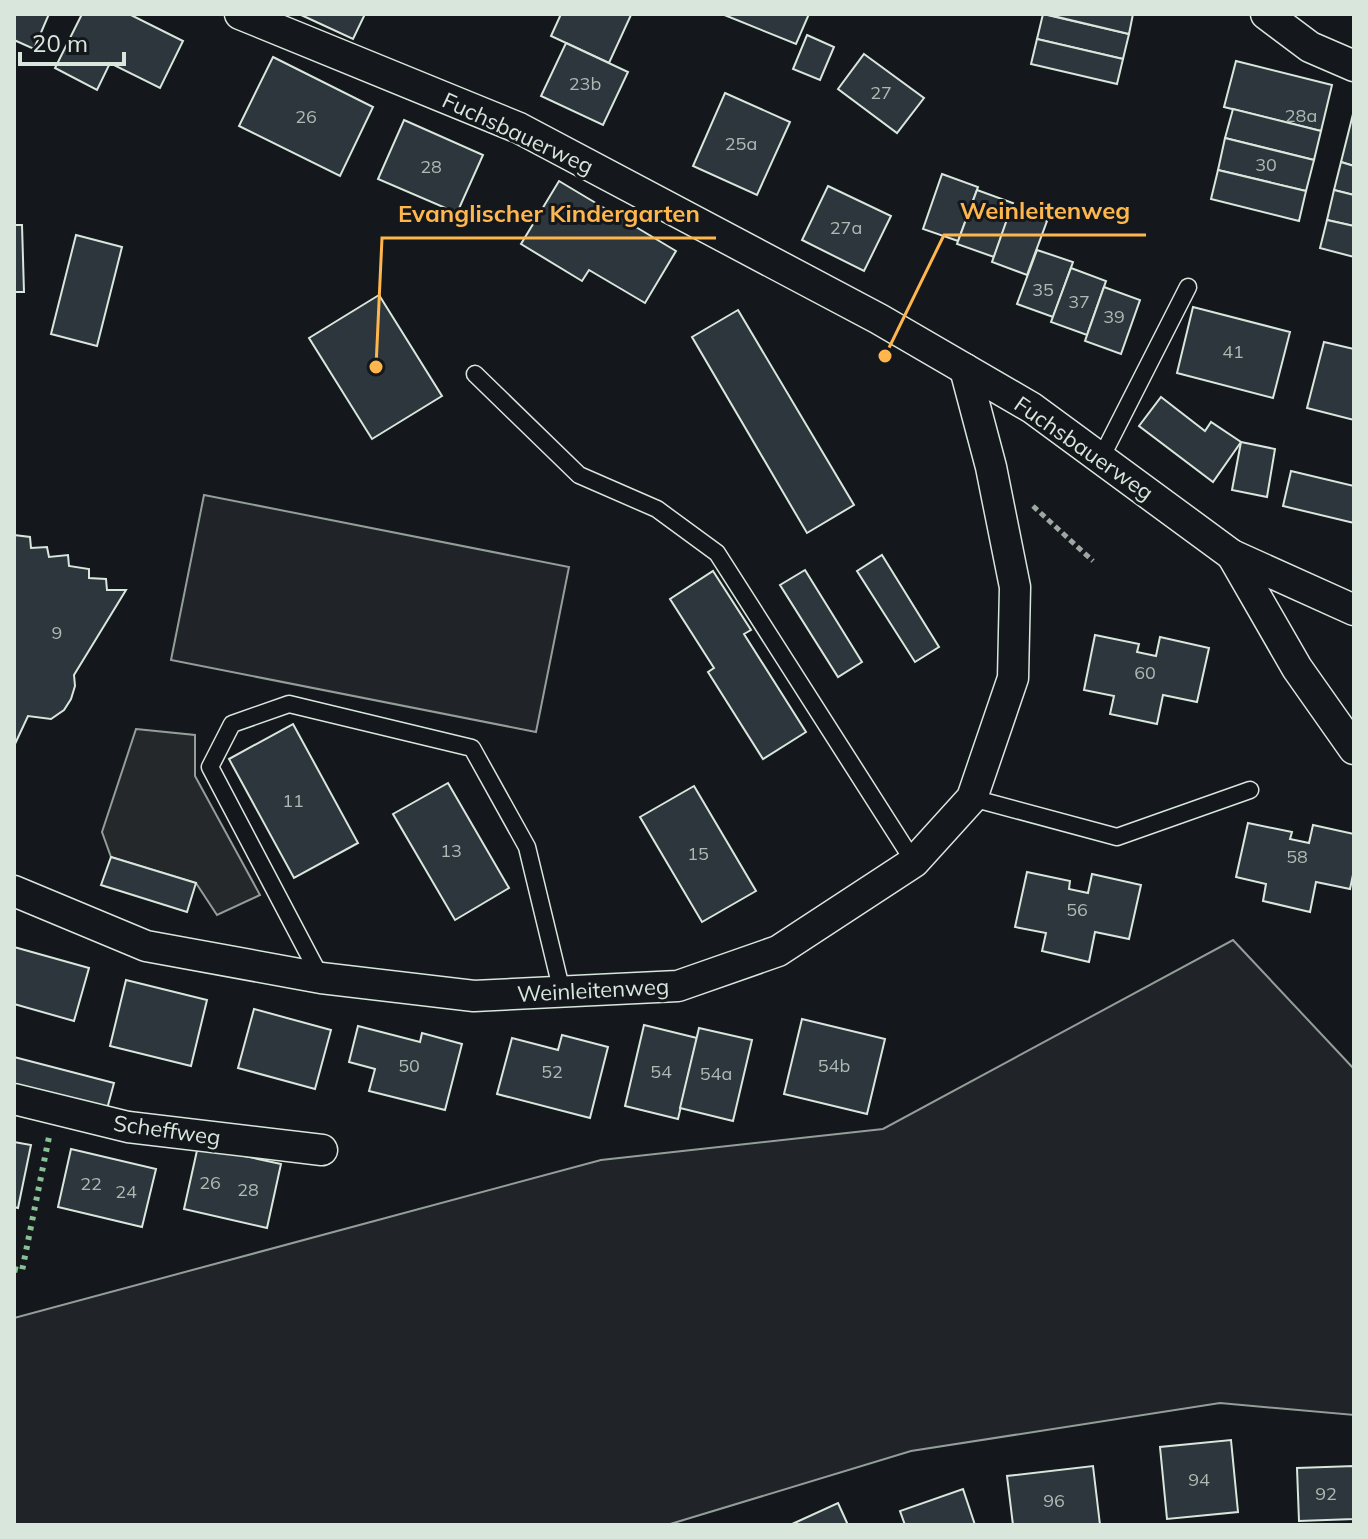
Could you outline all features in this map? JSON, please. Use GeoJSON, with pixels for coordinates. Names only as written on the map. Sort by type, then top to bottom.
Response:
{"type":"FeatureCollection","features":[{"type":"Feature","properties":{"kind":"street","name":"Fuchsbauerweg"},"geometry":{"type":"LineString","coordinates":[[240,14],[519,128],[879,319],[1032,408],[1232,555],[1354,610]]}},
{"type":"Feature","properties":{"kind":"street"},"geometry":{"type":"LineString","coordinates":[[1266,14],[1310,47],[1354,66]]}},
{"type":"Feature","properties":{"kind":"street","name":"Weinleitenweg"},"geometry":{"type":"LineString","coordinates":[[14,891],[146,946],[321,978],[474,996],[678,986],[778,951],[914,862],[972,798],[1013,678],[1015,587],[991,467],[965,369]]}},
{"type":"Feature","properties":{"kind":"street","name":"Fuchsbauerweg"},"geometry":{"type":"LineString","coordinates":[[1232,555],[1297,668],[1354,749]]}},
{"type":"Feature","properties":{"kind":"street","name":"Scheffweg"},"geometry":{"type":"LineString","coordinates":[[14,1099],[128,1127],[322,1150]]}},
{"type":"Feature","properties":{"kind":"lane"},"geometry":{"type":"LineString","coordinates":[[1101,458],[1188,287]]}},
{"type":"Feature","properties":{"kind":"lane"},"geometry":{"type":"LineString","coordinates":[[475,374],[579,475],[657,509],[717,553],[914,862]]}},
{"type":"Feature","properties":{"kind":"lane"},"geometry":{"type":"LineString","coordinates":[[321,978],[210,767],[232,724],[289,704],[472,748],[527,847],[562,992]]}},
{"type":"Feature","properties":{"kind":"lane"},"geometry":{"type":"LineString","coordinates":[[972,798],[1117,837],[1250,790]]}},
{"type":"Feature","properties":{"kind":"path"},"geometry":{"type":"LineString","coordinates":[[991,467],[1093,561]]}},
{"type":"Feature","properties":{"kind":"shaded area"},"geometry":{"type":"Polygon","coordinates":[[[204,495],[569,567],[536,732],[171,660],[204,495]]]}},
{"type":"Feature","properties":{"kind":"shaded area"},"geometry":{"type":"Polygon","coordinates":[[[136,729],[195,735],[195,776],[260,895],[217,915],[196,883],[111,857],[102,832],[136,729]]]}},
{"type":"Feature","properties":{"kind":"shaded area"},"geometry":{"type":"Polygon","coordinates":[[[1233,940],[1354,1069],[1354,1415],[1220,1403],[911,1451],[667,1525],[14,1525],[14,1318],[601,1160],[883,1129],[1233,940]]]}},
{"type":"Feature","properties":{"kind":"building"},"geometry":{"type":"Polygon","coordinates":[[[14,14],[49,14],[34,49],[14,40],[14,14]]]}},
{"type":"Feature","properties":{"kind":"building"},"geometry":{"type":"Polygon","coordinates":[[[82,14],[129,14],[183,41],[160,88],[110,63],[97,90],[55,68],[82,14]]]}},
{"type":"Feature","properties":{"kind":"building"},"geometry":{"type":"Polygon","coordinates":[[[299,14],[365,14],[353,39],[299,14]]]}},
{"type":"Feature","properties":{"kind":"building"},"geometry":{"type":"Polygon","coordinates":[[[561,14],[631,15],[609,63],[551,36],[561,14]]]}},
{"type":"Feature","properties":{"kind":"building"},"geometry":{"type":"Polygon","coordinates":[[[722,14],[809,14],[796,44],[722,14]]]}},
{"type":"Feature","properties":{"kind":"building"},"geometry":{"type":"Polygon","coordinates":[[[1043,14],[1129,34],[1123,59],[1037,39],[1043,14]]]}},
{"type":"Feature","properties":{"kind":"building"},"geometry":{"type":"Polygon","coordinates":[[[1045,14],[1133,14],[1129,34],[1045,14]]]}},
{"type":"Feature","properties":{"kind":"building"},"geometry":{"type":"Polygon","coordinates":[[[807,35],[834,47],[820,80],[793,69],[807,35]]]}},
{"type":"Feature","properties":{"kind":"building"},"geometry":{"type":"Polygon","coordinates":[[[1037,39],[1123,59],[1117,84],[1031,64],[1037,39]]]}},
{"type":"Feature","properties":{"kind":"building"},"geometry":{"type":"Polygon","coordinates":[[[566,43],[628,72],[603,125],[541,96],[566,43]]]}},
{"type":"Feature","properties":{"kind":"building"},"geometry":{"type":"Polygon","coordinates":[[[864,54],[924,98],[897,133],[838,89],[864,54]]]}},
{"type":"Feature","properties":{"kind":"building"},"geometry":{"type":"Polygon","coordinates":[[[273,57],[373,107],[340,176],[239,126],[273,57]]]}},
{"type":"Feature","properties":{"kind":"building"},"geometry":{"type":"Polygon","coordinates":[[[1236,61],[1332,85],[1321,131],[1224,107],[1236,61]]]}},
{"type":"Feature","properties":{"kind":"building"},"geometry":{"type":"Polygon","coordinates":[[[725,93],[790,122],[757,195],[693,166],[725,93]]]}},
{"type":"Feature","properties":{"kind":"building"},"geometry":{"type":"Polygon","coordinates":[[[1233,109],[1321,131],[1314,160],[1225,138],[1233,109]]]}},
{"type":"Feature","properties":{"kind":"building"},"geometry":{"type":"Polygon","coordinates":[[[1354,114],[1354,166],[1341,162],[1354,114]]]}},
{"type":"Feature","properties":{"kind":"building"},"geometry":{"type":"Polygon","coordinates":[[[404,120],[483,155],[457,213],[378,179],[404,120]]]}},
{"type":"Feature","properties":{"kind":"building"},"geometry":{"type":"Polygon","coordinates":[[[1225,138],[1314,160],[1306,191],[1218,170],[1225,138]]]}},
{"type":"Feature","properties":{"kind":"building"},"geometry":{"type":"Polygon","coordinates":[[[1341,162],[1354,166],[1354,195],[1334,190],[1341,162]]]}},
{"type":"Feature","properties":{"kind":"building"},"geometry":{"type":"Polygon","coordinates":[[[1218,170],[1306,191],[1299,221],[1211,199],[1218,170]]]}},
{"type":"Feature","properties":{"kind":"building"},"geometry":{"type":"Polygon","coordinates":[[[942,174],[978,187],[958,241],[923,229],[942,174]]]}},
{"type":"Feature","properties":{"kind":"building"},"geometry":{"type":"Polygon","coordinates":[[[559,181],[676,251],[645,303],[589,270],[582,281],[521,244],[559,181]]]}},
{"type":"Feature","properties":{"kind":"building"},"geometry":{"type":"Polygon","coordinates":[[[828,186],[891,216],[864,271],[802,240],[828,186]]]}},
{"type":"Feature","properties":{"kind":"building"},"geometry":{"type":"Polygon","coordinates":[[[977,190],[1013,203],[994,257],[957,244],[977,190]]]}},
{"type":"Feature","properties":{"kind":"building"},"geometry":{"type":"Polygon","coordinates":[[[1334,190],[1354,195],[1354,226],[1327,220],[1334,190]]]}},
{"type":"Feature","properties":{"kind":"building"},"geometry":{"type":"Polygon","coordinates":[[[1011,208],[1047,221],[1027,275],[992,262],[1011,208]]]}},
{"type":"Feature","properties":{"kind":"building"},"geometry":{"type":"Polygon","coordinates":[[[1327,220],[1354,226],[1354,257],[1320,248],[1327,220]]]}},
{"type":"Feature","properties":{"kind":"building"},"geometry":{"type":"Polygon","coordinates":[[[14,225],[22,225],[24,292],[14,292],[14,225]]]}},
{"type":"Feature","properties":{"kind":"building"},"geometry":{"type":"Polygon","coordinates":[[[76,235],[122,247],[97,346],[51,334],[76,235]]]}},
{"type":"Feature","properties":{"kind":"building"},"geometry":{"type":"Polygon","coordinates":[[[1037,250],[1073,262],[1053,317],[1017,304],[1037,250]]]}},
{"type":"Feature","properties":{"kind":"building"},"geometry":{"type":"Polygon","coordinates":[[[1071,268],[1106,281],[1087,335],[1051,322],[1071,268]]]}},
{"type":"Feature","properties":{"kind":"building"},"geometry":{"type":"Polygon","coordinates":[[[1104,287],[1140,300],[1121,354],[1085,341],[1104,287]]]}},
{"type":"Feature","properties":{"kind":"building"},"geometry":{"type":"Polygon","coordinates":[[[379,295],[442,396],[372,439],[309,338],[379,295]]]}},
{"type":"Feature","properties":{"kind":"building"},"geometry":{"type":"Polygon","coordinates":[[[1193,307],[1290,332],[1273,398],[1177,373],[1193,307]]]}},
{"type":"Feature","properties":{"kind":"building"},"geometry":{"type":"Polygon","coordinates":[[[738,310],[854,505],[807,533],[692,337],[738,310]]]}},
{"type":"Feature","properties":{"kind":"building"},"geometry":{"type":"Polygon","coordinates":[[[1324,342],[1354,349],[1354,420],[1307,408],[1324,342]]]}},
{"type":"Feature","properties":{"kind":"building"},"geometry":{"type":"Polygon","coordinates":[[[1161,397],[1205,431],[1211,422],[1241,442],[1213,482],[1139,426],[1161,397]]]}},
{"type":"Feature","properties":{"kind":"building"},"geometry":{"type":"Polygon","coordinates":[[[1241,442],[1275,449],[1267,497],[1232,490],[1241,442]]]}},
{"type":"Feature","properties":{"kind":"building"},"geometry":{"type":"Polygon","coordinates":[[[1291,471],[1354,486],[1354,523],[1283,506],[1291,471]]]}},
{"type":"Feature","properties":{"kind":"building"},"geometry":{"type":"Polygon","coordinates":[[[14,535],[30,537],[31,548],[47,547],[49,557],[68,555],[69,566],[89,569],[89,578],[106,579],[107,590],[126,590],[74,675],[75,686],[64,710],[51,719],[28,716],[14,746],[14,535]]]}},
{"type":"Feature","properties":{"kind":"building"},"geometry":{"type":"Polygon","coordinates":[[[882,555],[939,647],[915,662],[857,571],[882,555]]]}},
{"type":"Feature","properties":{"kind":"building"},"geometry":{"type":"Polygon","coordinates":[[[805,570],[862,662],[838,677],[780,585],[805,570]]]}},
{"type":"Feature","properties":{"kind":"building"},"geometry":{"type":"Polygon","coordinates":[[[713,571],[751,630],[744,634],[806,732],[763,759],[708,672],[714,668],[670,599],[713,571]]]}},
{"type":"Feature","properties":{"kind":"building"},"geometry":{"type":"Polygon","coordinates":[[[1095,635],[1139,644],[1137,652],[1156,656],[1160,637],[1209,648],[1197,702],[1163,695],[1157,724],[1110,714],[1114,696],[1084,690],[1095,635]]]}},
{"type":"Feature","properties":{"kind":"building"},"geometry":{"type":"Polygon","coordinates":[[[293,724],[358,843],[294,878],[229,759],[293,724]]]}},
{"type":"Feature","properties":{"kind":"building"},"geometry":{"type":"Polygon","coordinates":[[[448,783],[509,888],[455,920],[393,814],[448,783]]]}},
{"type":"Feature","properties":{"kind":"building"},"geometry":{"type":"Polygon","coordinates":[[[694,786],[756,891],[702,922],[640,817],[694,786]]]}},
{"type":"Feature","properties":{"kind":"building"},"geometry":{"type":"Polygon","coordinates":[[[1248,823],[1292,832],[1290,839],[1309,843],[1313,825],[1354,834],[1354,870],[1350,889],[1316,882],[1310,912],[1263,901],[1266,884],[1236,877],[1248,823]]]}},
{"type":"Feature","properties":{"kind":"building"},"geometry":{"type":"Polygon","coordinates":[[[111,857],[196,883],[187,912],[101,885],[111,857]]]}},
{"type":"Feature","properties":{"kind":"building"},"geometry":{"type":"Polygon","coordinates":[[[1027,872],[1070,881],[1069,889],[1088,893],[1092,874],[1141,885],[1129,939],[1095,932],[1089,962],[1042,951],[1046,933],[1015,927],[1027,872]]]}},
{"type":"Feature","properties":{"kind":"building"},"geometry":{"type":"Polygon","coordinates":[[[14,947],[89,968],[74,1021],[14,1004],[14,947]]]}},
{"type":"Feature","properties":{"kind":"building"},"geometry":{"type":"Polygon","coordinates":[[[126,980],[207,1000],[191,1066],[110,1046],[126,980]]]}},
{"type":"Feature","properties":{"kind":"building"},"geometry":{"type":"Polygon","coordinates":[[[254,1009],[331,1030],[315,1089],[238,1068],[254,1009]]]}},
{"type":"Feature","properties":{"kind":"building"},"geometry":{"type":"Polygon","coordinates":[[[802,1019],[885,1039],[867,1114],[784,1094],[802,1019]]]}},
{"type":"Feature","properties":{"kind":"building"},"geometry":{"type":"Polygon","coordinates":[[[644,1025],[697,1038],[678,1119],[625,1106],[644,1025]]]}},
{"type":"Feature","properties":{"kind":"building"},"geometry":{"type":"Polygon","coordinates":[[[358,1026],[420,1042],[422,1033],[462,1044],[445,1110],[369,1091],[375,1069],[349,1062],[358,1026]]]}},
{"type":"Feature","properties":{"kind":"building"},"geometry":{"type":"Polygon","coordinates":[[[699,1028],[752,1040],[733,1121],[680,1108],[699,1028]]]}},
{"type":"Feature","properties":{"kind":"building"},"geometry":{"type":"Polygon","coordinates":[[[562,1035],[608,1047],[590,1118],[497,1094],[512,1038],[558,1050],[562,1035]]]}},
{"type":"Feature","properties":{"kind":"building"},"geometry":{"type":"Polygon","coordinates":[[[14,1057],[114,1083],[107,1109],[14,1085],[14,1057]]]}},
{"type":"Feature","properties":{"kind":"building"},"geometry":{"type":"Polygon","coordinates":[[[14,1142],[31,1145],[18,1208],[14,1207],[14,1142]]]}},
{"type":"Feature","properties":{"kind":"building"},"geometry":{"type":"Polygon","coordinates":[[[198,1146],[281,1164],[267,1228],[184,1209],[198,1146]]]}},
{"type":"Feature","properties":{"kind":"building"},"geometry":{"type":"Polygon","coordinates":[[[71,1149],[156,1169],[142,1227],[58,1207],[71,1149]]]}},
{"type":"Feature","properties":{"kind":"building"},"geometry":{"type":"Polygon","coordinates":[[[1231,1440],[1238,1512],[1167,1519],[1160,1447],[1231,1440]]]}},
{"type":"Feature","properties":{"kind":"building"},"geometry":{"type":"Polygon","coordinates":[[[1093,1466],[1100,1525],[1013,1525],[1007,1476],[1093,1466]]]}},
{"type":"Feature","properties":{"kind":"building"},"geometry":{"type":"Polygon","coordinates":[[[1354,1466],[1354,1519],[1299,1521],[1297,1468],[1354,1466]]]}},
{"type":"Feature","properties":{"kind":"building"},"geometry":{"type":"Polygon","coordinates":[[[963,1489],[975,1525],[905,1525],[900,1511],[963,1489]]]}},
{"type":"Feature","properties":{"kind":"building"},"geometry":{"type":"Polygon","coordinates":[[[838,1503],[848,1525],[790,1525],[838,1503]]]}},
{"type":"Feature","properties":{"kind":"hedge"},"geometry":{"type":"LineString","coordinates":[[14,1269],[22,1271],[49,1137]]}},
{"type":"Feature","properties":{"kind":"place","name":"Weinleitenweg"},"geometry":{"type":"Point","coordinates":[885,356]}},
{"type":"Feature","properties":{"kind":"place","name":"Evanglischer Kindergarten"},"geometry":{"type":"Point","coordinates":[376,367]}}]}
